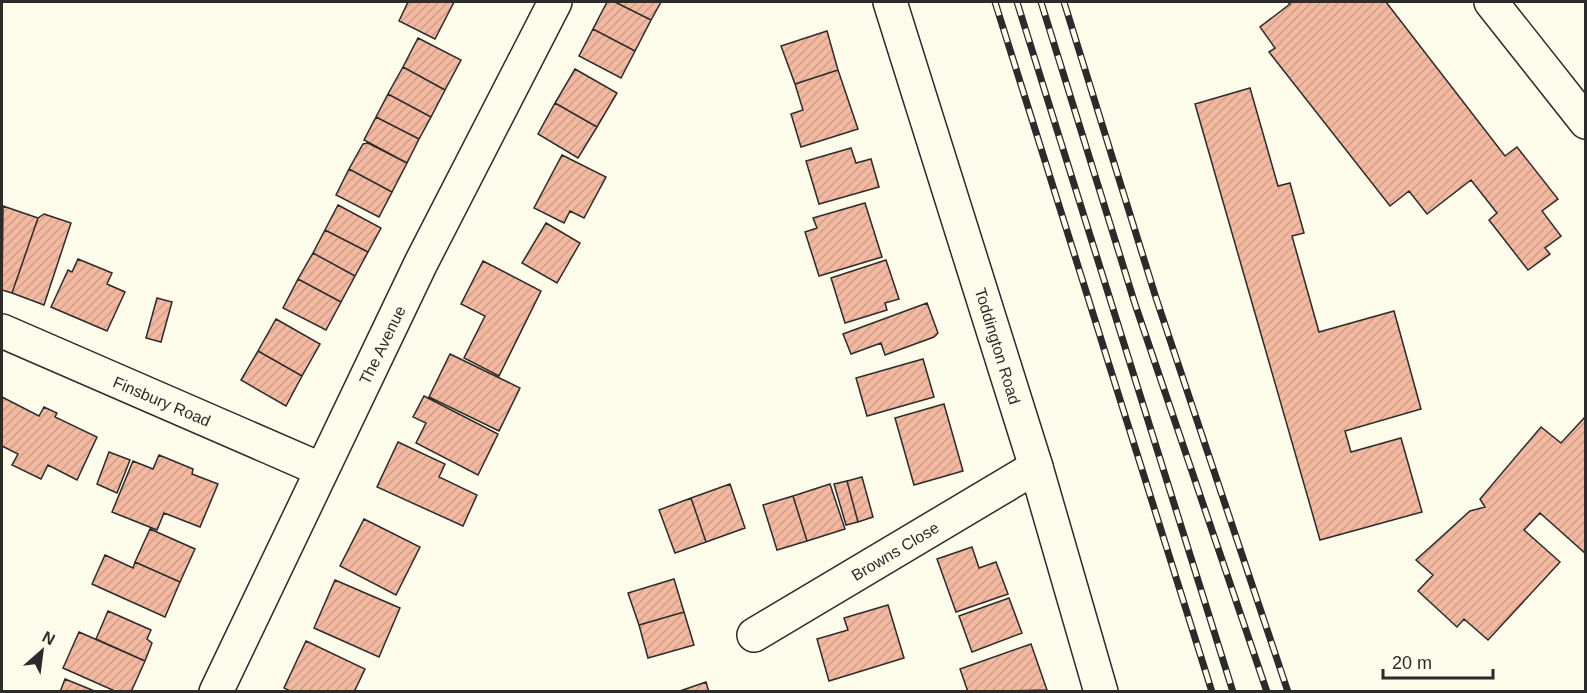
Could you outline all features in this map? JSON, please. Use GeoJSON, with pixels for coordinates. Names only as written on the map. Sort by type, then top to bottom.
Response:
{"type":"FeatureCollection","features":[{"type":"Feature","properties":{"kind":"street","name":"The Avenue"},"geometry":{"type":"LineString","coordinates":[[216,692],[421,263],[555,2]]}},
{"type":"Feature","properties":{"kind":"street","name":"Toddington Road"},"geometry":{"type":"LineString","coordinates":[[890,2],[1036,467],[1101,692]]}},
{"type":"Feature","properties":{"kind":"street"},"geometry":{"type":"LineString","coordinates":[[1491,2],[1586,122]]}},
{"type":"Feature","properties":{"kind":"street","name":"Finsbury Road"},"geometry":{"type":"LineString","coordinates":[[2,331],[322,470]]}},
{"type":"Feature","properties":{"kind":"street","name":"Browns Close"},"geometry":{"type":"LineString","coordinates":[[754,635],[1036,467]]}},
{"type":"Feature","properties":{"kind":"building"},"geometry":{"type":"Polygon","coordinates":[[[408,2],[454,2],[435,39],[399,21],[408,2]]]}},
{"type":"Feature","properties":{"kind":"building"},"geometry":{"type":"Polygon","coordinates":[[[607,2],[615,2],[651,20],[635,51],[593,29],[607,2]]]}},
{"type":"Feature","properties":{"kind":"building"},"geometry":{"type":"Polygon","coordinates":[[[615,2],[661,2],[651,20],[615,2]]]}},
{"type":"Feature","properties":{"kind":"building"},"geometry":{"type":"Polygon","coordinates":[[[1287,2],[1386,2],[1505,156],[1517,147],[1558,199],[1542,211],[1561,236],[1545,248],[1550,254],[1528,270],[1489,220],[1497,213],[1471,180],[1427,214],[1409,191],[1390,206],[1269,52],[1275,48],[1260,27],[1290,4],[1287,2]]]}},
{"type":"Feature","properties":{"kind":"building"},"geometry":{"type":"Polygon","coordinates":[[[593,29],[635,51],[621,78],[579,56],[593,29]]]}},
{"type":"Feature","properties":{"kind":"building"},"geometry":{"type":"Polygon","coordinates":[[[827,31],[838,70],[795,84],[781,46],[827,31]]]}},
{"type":"Feature","properties":{"kind":"building"},"geometry":{"type":"Polygon","coordinates":[[[418,38],[461,60],[445,90],[403,67],[418,38]]]}},
{"type":"Feature","properties":{"kind":"building"},"geometry":{"type":"Polygon","coordinates":[[[403,67],[445,90],[431,117],[388,94],[403,67]]]}},
{"type":"Feature","properties":{"kind":"building"},"geometry":{"type":"Polygon","coordinates":[[[575,69],[617,93],[597,127],[555,103],[575,69]]]}},
{"type":"Feature","properties":{"kind":"building"},"geometry":{"type":"Polygon","coordinates":[[[838,70],[858,129],[801,147],[791,114],[803,110],[795,84],[838,70]]]}},
{"type":"Feature","properties":{"kind":"building"},"geometry":{"type":"Polygon","coordinates":[[[1250,88],[1278,186],[1290,183],[1304,233],[1292,236],[1319,332],[1394,311],[1421,409],[1345,431],[1351,452],[1401,438],[1422,512],[1320,540],[1195,104],[1250,88]]]}},
{"type":"Feature","properties":{"kind":"building"},"geometry":{"type":"Polygon","coordinates":[[[388,94],[431,117],[419,139],[376,117],[388,94]]]}},
{"type":"Feature","properties":{"kind":"building"},"geometry":{"type":"Polygon","coordinates":[[[555,103],[597,127],[578,158],[538,134],[555,103]]]}},
{"type":"Feature","properties":{"kind":"building"},"geometry":{"type":"Polygon","coordinates":[[[376,117],[419,139],[407,163],[364,140],[376,117]]]}},
{"type":"Feature","properties":{"kind":"building"},"geometry":{"type":"Polygon","coordinates":[[[368,143],[407,163],[392,192],[349,169],[363,144],[368,143]]]}},
{"type":"Feature","properties":{"kind":"building"},"geometry":{"type":"Polygon","coordinates":[[[851,148],[856,163],[871,159],[879,187],[819,204],[806,161],[851,148]]]}},
{"type":"Feature","properties":{"kind":"building"},"geometry":{"type":"Polygon","coordinates":[[[562,155],[606,177],[584,218],[570,211],[564,223],[534,208],[562,155]]]}},
{"type":"Feature","properties":{"kind":"building"},"geometry":{"type":"Polygon","coordinates":[[[349,169],[392,192],[379,217],[336,195],[349,169]]]}},
{"type":"Feature","properties":{"kind":"building"},"geometry":{"type":"Polygon","coordinates":[[[865,203],[882,257],[819,276],[805,232],[817,228],[813,218],[865,203]]]}},
{"type":"Feature","properties":{"kind":"building"},"geometry":{"type":"Polygon","coordinates":[[[338,205],[381,228],[368,252],[325,230],[338,205]]]}},
{"type":"Feature","properties":{"kind":"building"},"geometry":{"type":"Polygon","coordinates":[[[3,206],[38,218],[12,293],[2,290],[3,206]]]}},
{"type":"Feature","properties":{"kind":"building"},"geometry":{"type":"Polygon","coordinates":[[[44,214],[71,223],[44,305],[12,293],[38,218],[44,214]]]}},
{"type":"Feature","properties":{"kind":"building"},"geometry":{"type":"Polygon","coordinates":[[[546,223],[580,243],[557,283],[522,263],[546,223]]]}},
{"type":"Feature","properties":{"kind":"building"},"geometry":{"type":"Polygon","coordinates":[[[325,230],[368,252],[355,276],[313,253],[325,230]]]}},
{"type":"Feature","properties":{"kind":"building"},"geometry":{"type":"Polygon","coordinates":[[[313,253],[355,276],[341,302],[298,279],[313,253]]]}},
{"type":"Feature","properties":{"kind":"building"},"geometry":{"type":"Polygon","coordinates":[[[78,259],[112,273],[107,284],[125,292],[107,331],[51,307],[68,270],[72,272],[78,259]]]}},
{"type":"Feature","properties":{"kind":"building"},"geometry":{"type":"Polygon","coordinates":[[[886,260],[899,299],[885,303],[887,310],[845,323],[831,278],[886,260]]]}},
{"type":"Feature","properties":{"kind":"building"},"geometry":{"type":"Polygon","coordinates":[[[483,261],[541,291],[499,376],[464,358],[485,316],[461,304],[483,261]]]}},
{"type":"Feature","properties":{"kind":"building"},"geometry":{"type":"Polygon","coordinates":[[[298,279],[341,302],[326,330],[283,308],[298,279]]]}},
{"type":"Feature","properties":{"kind":"building"},"geometry":{"type":"Polygon","coordinates":[[[157,298],[172,302],[161,342],[146,338],[157,298]]]}},
{"type":"Feature","properties":{"kind":"building"},"geometry":{"type":"Polygon","coordinates":[[[927,303],[938,333],[934,337],[885,355],[881,343],[851,354],[843,334],[927,303]]]}},
{"type":"Feature","properties":{"kind":"building"},"geometry":{"type":"Polygon","coordinates":[[[276,319],[320,344],[302,376],[258,351],[276,319]]]}},
{"type":"Feature","properties":{"kind":"building"},"geometry":{"type":"Polygon","coordinates":[[[258,351],[302,376],[286,406],[241,380],[258,351]]]}},
{"type":"Feature","properties":{"kind":"building"},"geometry":{"type":"Polygon","coordinates":[[[450,354],[520,388],[499,431],[429,397],[450,354]]]}},
{"type":"Feature","properties":{"kind":"building"},"geometry":{"type":"Polygon","coordinates":[[[923,359],[934,397],[867,416],[856,378],[923,359]]]}},
{"type":"Feature","properties":{"kind":"building"},"geometry":{"type":"Polygon","coordinates":[[[424,396],[498,434],[478,475],[416,443],[426,423],[413,417],[424,396]]]}},
{"type":"Feature","properties":{"kind":"building"},"geometry":{"type":"Polygon","coordinates":[[[2,397],[39,416],[44,407],[57,413],[55,417],[97,437],[77,480],[48,465],[41,479],[12,465],[18,454],[2,446],[2,397]]]}},
{"type":"Feature","properties":{"kind":"building"},"geometry":{"type":"Polygon","coordinates":[[[944,404],[963,471],[914,485],[895,418],[944,404]]]}},
{"type":"Feature","properties":{"kind":"building"},"geometry":{"type":"Polygon","coordinates":[[[1586,416],[1586,554],[1540,513],[1524,530],[1560,562],[1488,640],[1464,619],[1457,627],[1418,591],[1433,575],[1416,560],[1470,511],[1485,507],[1480,499],[1541,427],[1561,443],[1586,416]]]}},
{"type":"Feature","properties":{"kind":"building"},"geometry":{"type":"Polygon","coordinates":[[[398,442],[445,464],[439,477],[477,495],[463,526],[377,487],[398,442]]]}},
{"type":"Feature","properties":{"kind":"building"},"geometry":{"type":"Polygon","coordinates":[[[109,452],[130,460],[117,493],[97,484],[109,452]]]}},
{"type":"Feature","properties":{"kind":"building"},"geometry":{"type":"Polygon","coordinates":[[[159,455],[193,469],[192,474],[218,484],[200,527],[164,513],[157,530],[112,512],[133,461],[153,469],[159,455]]]}},
{"type":"Feature","properties":{"kind":"building"},"geometry":{"type":"Polygon","coordinates":[[[862,477],[873,517],[858,522],[847,481],[862,477]]]}},
{"type":"Feature","properties":{"kind":"building"},"geometry":{"type":"Polygon","coordinates":[[[847,481],[858,522],[846,525],[834,484],[847,481]]]}},
{"type":"Feature","properties":{"kind":"building"},"geometry":{"type":"Polygon","coordinates":[[[730,484],[745,528],[706,542],[691,498],[730,484]]]}},
{"type":"Feature","properties":{"kind":"building"},"geometry":{"type":"Polygon","coordinates":[[[830,484],[845,529],[807,541],[793,496],[830,484]]]}},
{"type":"Feature","properties":{"kind":"building"},"geometry":{"type":"Polygon","coordinates":[[[793,496],[807,541],[777,550],[763,505],[793,496]]]}},
{"type":"Feature","properties":{"kind":"building"},"geometry":{"type":"Polygon","coordinates":[[[691,498],[706,542],[675,553],[659,510],[691,498]]]}},
{"type":"Feature","properties":{"kind":"building"},"geometry":{"type":"Polygon","coordinates":[[[364,519],[420,547],[396,595],[340,566],[364,519]]]}},
{"type":"Feature","properties":{"kind":"building"},"geometry":{"type":"Polygon","coordinates":[[[150,529],[195,549],[180,582],[135,562],[150,529]]]}},
{"type":"Feature","properties":{"kind":"building"},"geometry":{"type":"Polygon","coordinates":[[[972,547],[979,568],[996,562],[1008,594],[956,612],[937,559],[972,547]]]}},
{"type":"Feature","properties":{"kind":"building"},"geometry":{"type":"Polygon","coordinates":[[[105,555],[133,568],[135,562],[180,582],[165,617],[92,584],[105,555]]]}},
{"type":"Feature","properties":{"kind":"building"},"geometry":{"type":"Polygon","coordinates":[[[674,579],[684,612],[639,625],[628,593],[674,579]]]}},
{"type":"Feature","properties":{"kind":"building"},"geometry":{"type":"Polygon","coordinates":[[[335,580],[400,608],[379,657],[314,628],[335,580]]]}},
{"type":"Feature","properties":{"kind":"building"},"geometry":{"type":"Polygon","coordinates":[[[1009,598],[1022,633],[972,652],[959,616],[1009,598]]]}},
{"type":"Feature","properties":{"kind":"building"},"geometry":{"type":"Polygon","coordinates":[[[888,605],[904,658],[829,681],[817,639],[848,630],[844,618],[888,605]]]}},
{"type":"Feature","properties":{"kind":"building"},"geometry":{"type":"Polygon","coordinates":[[[108,611],[151,630],[147,639],[152,643],[145,661],[96,639],[108,611]]]}},
{"type":"Feature","properties":{"kind":"building"},"geometry":{"type":"Polygon","coordinates":[[[684,612],[694,645],[648,658],[639,625],[684,612]]]}},
{"type":"Feature","properties":{"kind":"building"},"geometry":{"type":"Polygon","coordinates":[[[79,632],[145,661],[131,692],[117,692],[63,668],[79,632]]]}},
{"type":"Feature","properties":{"kind":"building"},"geometry":{"type":"Polygon","coordinates":[[[306,641],[365,669],[354,692],[292,692],[284,688],[306,641]]]}},
{"type":"Feature","properties":{"kind":"building"},"geometry":{"type":"Polygon","coordinates":[[[1031,644],[1047,690],[968,692],[960,669],[1031,644]]]}},
{"type":"Feature","properties":{"kind":"building"},"geometry":{"type":"Polygon","coordinates":[[[65,679],[97,692],[60,692],[65,679]]]}},
{"type":"Feature","properties":{"kind":"building"},"geometry":{"type":"Polygon","coordinates":[[[706,682],[709,692],[677,692],[706,682]]]}},
{"type":"Feature","properties":{"kind":"railway"},"geometry":{"type":"LineString","coordinates":[[995,2],[1212,692]]}},
{"type":"Feature","properties":{"kind":"railway"},"geometry":{"type":"LineString","coordinates":[[1017,2],[1233,692]]}},
{"type":"Feature","properties":{"kind":"railway"},"geometry":{"type":"LineString","coordinates":[[1041,2],[1135,304],[1267,692]]}},
{"type":"Feature","properties":{"kind":"railway"},"geometry":{"type":"LineString","coordinates":[[1064,2],[1156,298],[1288,692]]}}]}
